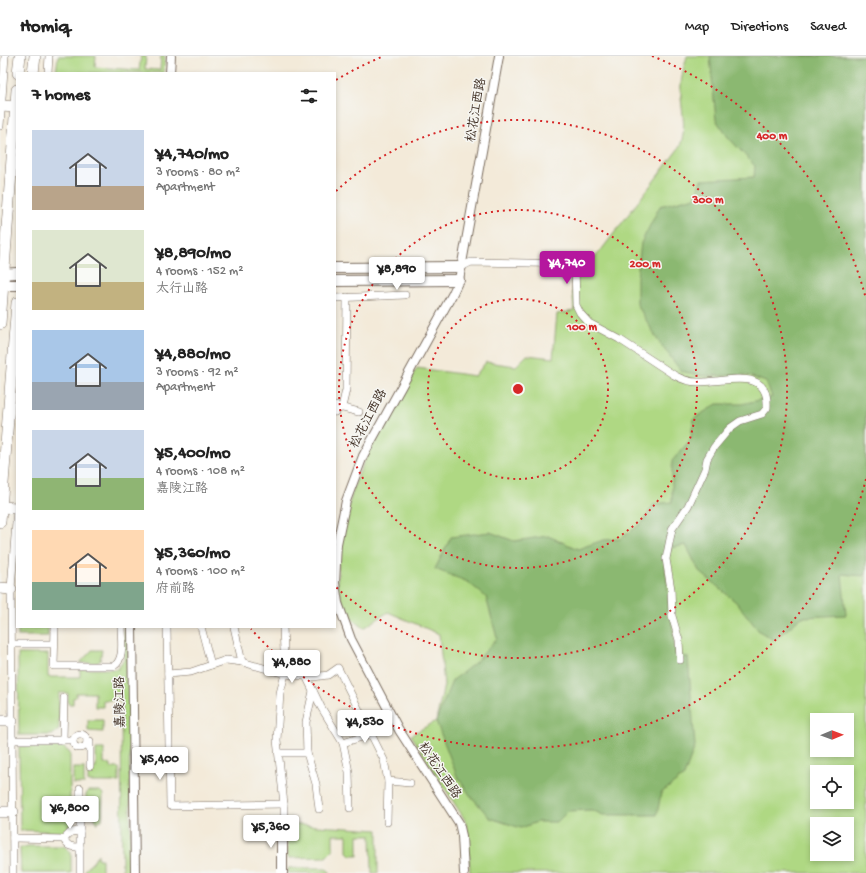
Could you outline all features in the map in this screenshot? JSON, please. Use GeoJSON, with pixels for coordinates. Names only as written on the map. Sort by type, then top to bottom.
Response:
{"type":"FeatureCollection","features":[{"type":"Feature","properties":{"kind":"main road"},"geometry":{"type":"LineString","coordinates":[[18,72],[20,56]]}},
{"type":"Feature","properties":{"kind":"main road"},"geometry":{"type":"LineString","coordinates":[[33,72],[34,56]]}},
{"type":"Feature","properties":{"kind":"main road"},"geometry":{"type":"LineString","coordinates":[[0,324],[2,279],[16,106],[1,106]]}},
{"type":"Feature","properties":{"kind":"main road"},"geometry":{"type":"LineString","coordinates":[[336,268],[461,267]]}},
{"type":"Feature","properties":{"kind":"main road"},"geometry":{"type":"LineString","coordinates":[[2,279],[16,273]]}},
{"type":"Feature","properties":{"kind":"main road"},"geometry":{"type":"LineString","coordinates":[[2,279],[16,285]]}},
{"type":"Feature","properties":{"kind":"main road"},"geometry":{"type":"LineString","coordinates":[[336,281],[459,280]]}},
{"type":"Feature","properties":{"kind":"main road"},"geometry":{"type":"LineString","coordinates":[[0,522],[12,426],[16,328]]}},
{"type":"Feature","properties":{"kind":"main road"},"geometry":{"type":"LineString","coordinates":[[1,507],[16,509]]}},
{"type":"Feature","properties":{"kind":"main road"},"geometry":{"type":"LineString","coordinates":[[0,721],[12,721]]}},
{"type":"Feature","properties":{"kind":"main road"},"geometry":{"type":"LineString","coordinates":[[0,812],[13,812]]}},
{"type":"Feature","properties":{"kind":"main road"},"geometry":{"type":"LineString","coordinates":[[282,825],[282,873]]}},
{"type":"Feature","properties":{"kind":"street"},"geometry":{"type":"LineString","coordinates":[[0,126],[5,56]]}},
{"type":"Feature","properties":{"kind":"street"},"geometry":{"type":"LineString","coordinates":[[48,72],[50,56]]}},
{"type":"Feature","properties":{"kind":"street"},"geometry":{"type":"LineString","coordinates":[[170,72],[171,56]]}},
{"type":"Feature","properties":{"kind":"street","name":"松花江西路"},"geometry":{"type":"LineString","coordinates":[[336,544],[340,521],[353,480],[373,436],[449,301],[459,280],[499,56]]}},
{"type":"Feature","properties":{"kind":"street"},"geometry":{"type":"LineString","coordinates":[[461,267],[471,262],[575,264],[576,305],[580,313],[589,322],[684,380],[706,383],[750,379],[758,383],[765,390],[768,399],[768,408],[762,414],[740,421],[730,428],[714,447],[707,458],[705,470],[688,506],[672,529],[666,559],[671,589],[672,616],[679,640],[680,660]]}},
{"type":"Feature","properties":{"kind":"street"},"geometry":{"type":"LineString","coordinates":[[336,298],[405,295]]}},
{"type":"Feature","properties":{"kind":"street"},"geometry":{"type":"LineString","coordinates":[[347,297],[346,390],[338,406],[359,412]]}},
{"type":"Feature","properties":{"kind":"street"},"geometry":{"type":"LineString","coordinates":[[14,873],[11,644],[6,589],[16,530]]}},
{"type":"Feature","properties":{"kind":"street","name":"松花江西路"},"geometry":{"type":"LineString","coordinates":[[336,590],[338,603],[351,639],[409,748],[459,823],[464,848],[464,873]]}},
{"type":"Feature","properties":{"kind":"street"},"geometry":{"type":"LineString","coordinates":[[55,628],[54,666],[114,666],[118,663],[121,656],[122,628]]}},
{"type":"Feature","properties":{"kind":"street","name":"嘉陵江路"},"geometry":{"type":"LineString","coordinates":[[132,628],[135,873]]}},
{"type":"Feature","properties":{"kind":"street"},"geometry":{"type":"LineString","coordinates":[[167,628],[170,806],[284,804]]}},
{"type":"Feature","properties":{"kind":"street"},"geometry":{"type":"LineString","coordinates":[[201,628],[211,665]]}},
{"type":"Feature","properties":{"kind":"street"},"geometry":{"type":"LineString","coordinates":[[234,628],[242,662]]}},
{"type":"Feature","properties":{"kind":"street"},"geometry":{"type":"LineString","coordinates":[[282,825],[284,804],[277,740],[280,693],[285,674],[284,628]]}},
{"type":"Feature","properties":{"kind":"street"},"geometry":{"type":"LineString","coordinates":[[11,644],[54,644]]}},
{"type":"Feature","properties":{"kind":"street"},"geometry":{"type":"LineString","coordinates":[[168,674],[191,672],[226,660],[242,662],[285,674],[306,676],[328,675],[338,668],[384,760],[388,781],[387,822]]}},
{"type":"Feature","properties":{"kind":"street"},"geometry":{"type":"LineString","coordinates":[[306,676],[321,708],[343,743],[350,772],[350,808]]}},
{"type":"Feature","properties":{"kind":"street"},"geometry":{"type":"LineString","coordinates":[[313,691],[306,722],[307,753],[316,784],[319,809]]}},
{"type":"Feature","properties":{"kind":"street"},"geometry":{"type":"LineString","coordinates":[[63,740],[64,698]]}},
{"type":"Feature","properties":{"kind":"street"},"geometry":{"type":"LineString","coordinates":[[12,740],[73,740],[75,736],[81,734],[85,736],[86,741],[90,741],[90,766]]}},
{"type":"Feature","properties":{"kind":"street"},"geometry":{"type":"LineString","coordinates":[[343,743],[371,734]]}},
{"type":"Feature","properties":{"kind":"street"},"geometry":{"type":"LineString","coordinates":[[279,753],[307,753]]}},
{"type":"Feature","properties":{"kind":"street"},"geometry":{"type":"LineString","coordinates":[[388,781],[410,783]]}},
{"type":"Feature","properties":{"kind":"street"},"geometry":{"type":"LineString","coordinates":[[80,788],[80,873]]}},
{"type":"Feature","properties":{"kind":"street"},"geometry":{"type":"LineString","coordinates":[[13,838],[64,838],[71,832],[80,831]]}},
{"type":"Feature","properties":{"kind":"street"},"geometry":{"type":"LineString","coordinates":[[64,838],[66,844],[71,847],[80,847]]}},
{"type":"Feature","properties":{"kind":"green space"},"geometry":{"type":"Polygon","coordinates":[[[58,56],[96,56],[95,67],[139,70],[141,56],[146,56],[145,69],[160,70],[161,56],[165,56],[164,72],[56,72],[58,56]]]}},
{"type":"Feature","properties":{"kind":"green space"},"geometry":{"type":"Polygon","coordinates":[[[687,56],[866,56],[866,873],[470,873],[468,833],[465,820],[411,735],[436,721],[444,685],[439,634],[388,612],[364,628],[345,613],[337,584],[341,533],[355,483],[374,439],[417,368],[475,376],[486,362],[516,366],[527,355],[553,358],[557,314],[574,311],[571,267],[589,262],[599,253],[679,148],[682,141],[684,127],[681,100],[682,74],[687,56]]]}},
{"type":"Feature","properties":{"kind":"green space"},"geometry":{"type":"Polygon","coordinates":[[[710,56],[866,56],[866,573],[864,576],[842,574],[846,615],[802,617],[774,640],[759,631],[736,602],[699,571],[686,545],[671,548],[665,566],[676,655],[688,657],[695,746],[684,776],[661,793],[657,815],[603,815],[592,810],[568,811],[557,822],[537,822],[521,828],[490,818],[470,795],[457,776],[436,721],[452,681],[477,661],[497,638],[486,597],[468,582],[435,569],[451,537],[490,532],[514,541],[548,536],[578,549],[603,540],[620,539],[642,523],[654,504],[672,502],[672,461],[691,439],[693,419],[717,404],[742,404],[772,397],[766,382],[746,375],[702,376],[681,371],[657,339],[637,304],[637,278],[641,243],[660,206],[695,197],[701,180],[754,177],[755,166],[728,137],[716,120],[710,56]]]}},
{"type":"Feature","properties":{"kind":"green space"},"geometry":{"type":"Polygon","coordinates":[[[18,628],[48,628],[48,636],[18,636],[18,628]]]}},
{"type":"Feature","properties":{"kind":"green space"},"geometry":{"type":"Polygon","coordinates":[[[124,628],[128,628],[131,873],[122,873],[121,700],[103,700],[103,707],[95,707],[95,693],[76,693],[76,697],[73,698],[73,704],[68,704],[68,693],[59,693],[59,730],[52,735],[19,735],[18,654],[48,654],[48,677],[80,677],[80,669],[118,669],[124,659],[124,628]]]}},
{"type":"Feature","properties":{"kind":"green space"},"geometry":{"type":"Polygon","coordinates":[[[92,650],[102,650],[100,661],[97,663],[80,663],[92,650]]]}},
{"type":"Feature","properties":{"kind":"green space"},"geometry":{"type":"Polygon","coordinates":[[[88,720],[103,720],[103,732],[88,731],[88,720]]]}},
{"type":"Feature","properties":{"kind":"green space"},"geometry":{"type":"Polygon","coordinates":[[[19,746],[62,746],[70,753],[70,826],[64,832],[20,830],[19,746]]]}},
{"type":"Feature","properties":{"kind":"green space"},"geometry":{"type":"Polygon","coordinates":[[[96,749],[104,749],[104,764],[111,764],[111,768],[119,768],[119,782],[88,782],[88,768],[96,768],[96,749]]]}},
{"type":"Feature","properties":{"kind":"green space"},"geometry":{"type":"Polygon","coordinates":[[[73,768],[84,768],[84,784],[73,784],[73,768]]]}},
{"type":"Feature","properties":{"kind":"green space"},"geometry":{"type":"Polygon","coordinates":[[[88,791],[100,791],[103,794],[102,820],[98,821],[98,824],[94,816],[86,809],[86,795],[88,791]]]}},
{"type":"Feature","properties":{"kind":"green space"},"geometry":{"type":"Polygon","coordinates":[[[287,824],[378,830],[378,873],[372,873],[371,835],[358,835],[358,855],[350,855],[347,852],[347,835],[333,835],[333,850],[326,857],[288,858],[287,824]]]}},
{"type":"Feature","properties":{"kind":"green space"},"geometry":{"type":"Polygon","coordinates":[[[28,846],[64,846],[71,852],[71,873],[21,873],[20,848],[28,846]]]}},
{"type":"Feature","properties":{"kind":"green space"},"geometry":{"type":"Polygon","coordinates":[[[98,854],[98,859],[102,859],[102,873],[85,873],[85,869],[93,862],[98,854]]]}},
{"type":"Feature","properties":{"kind":"green space"},"geometry":{"type":"Polygon","coordinates":[[[288,868],[326,868],[331,873],[288,873],[288,868]]]}}]}
